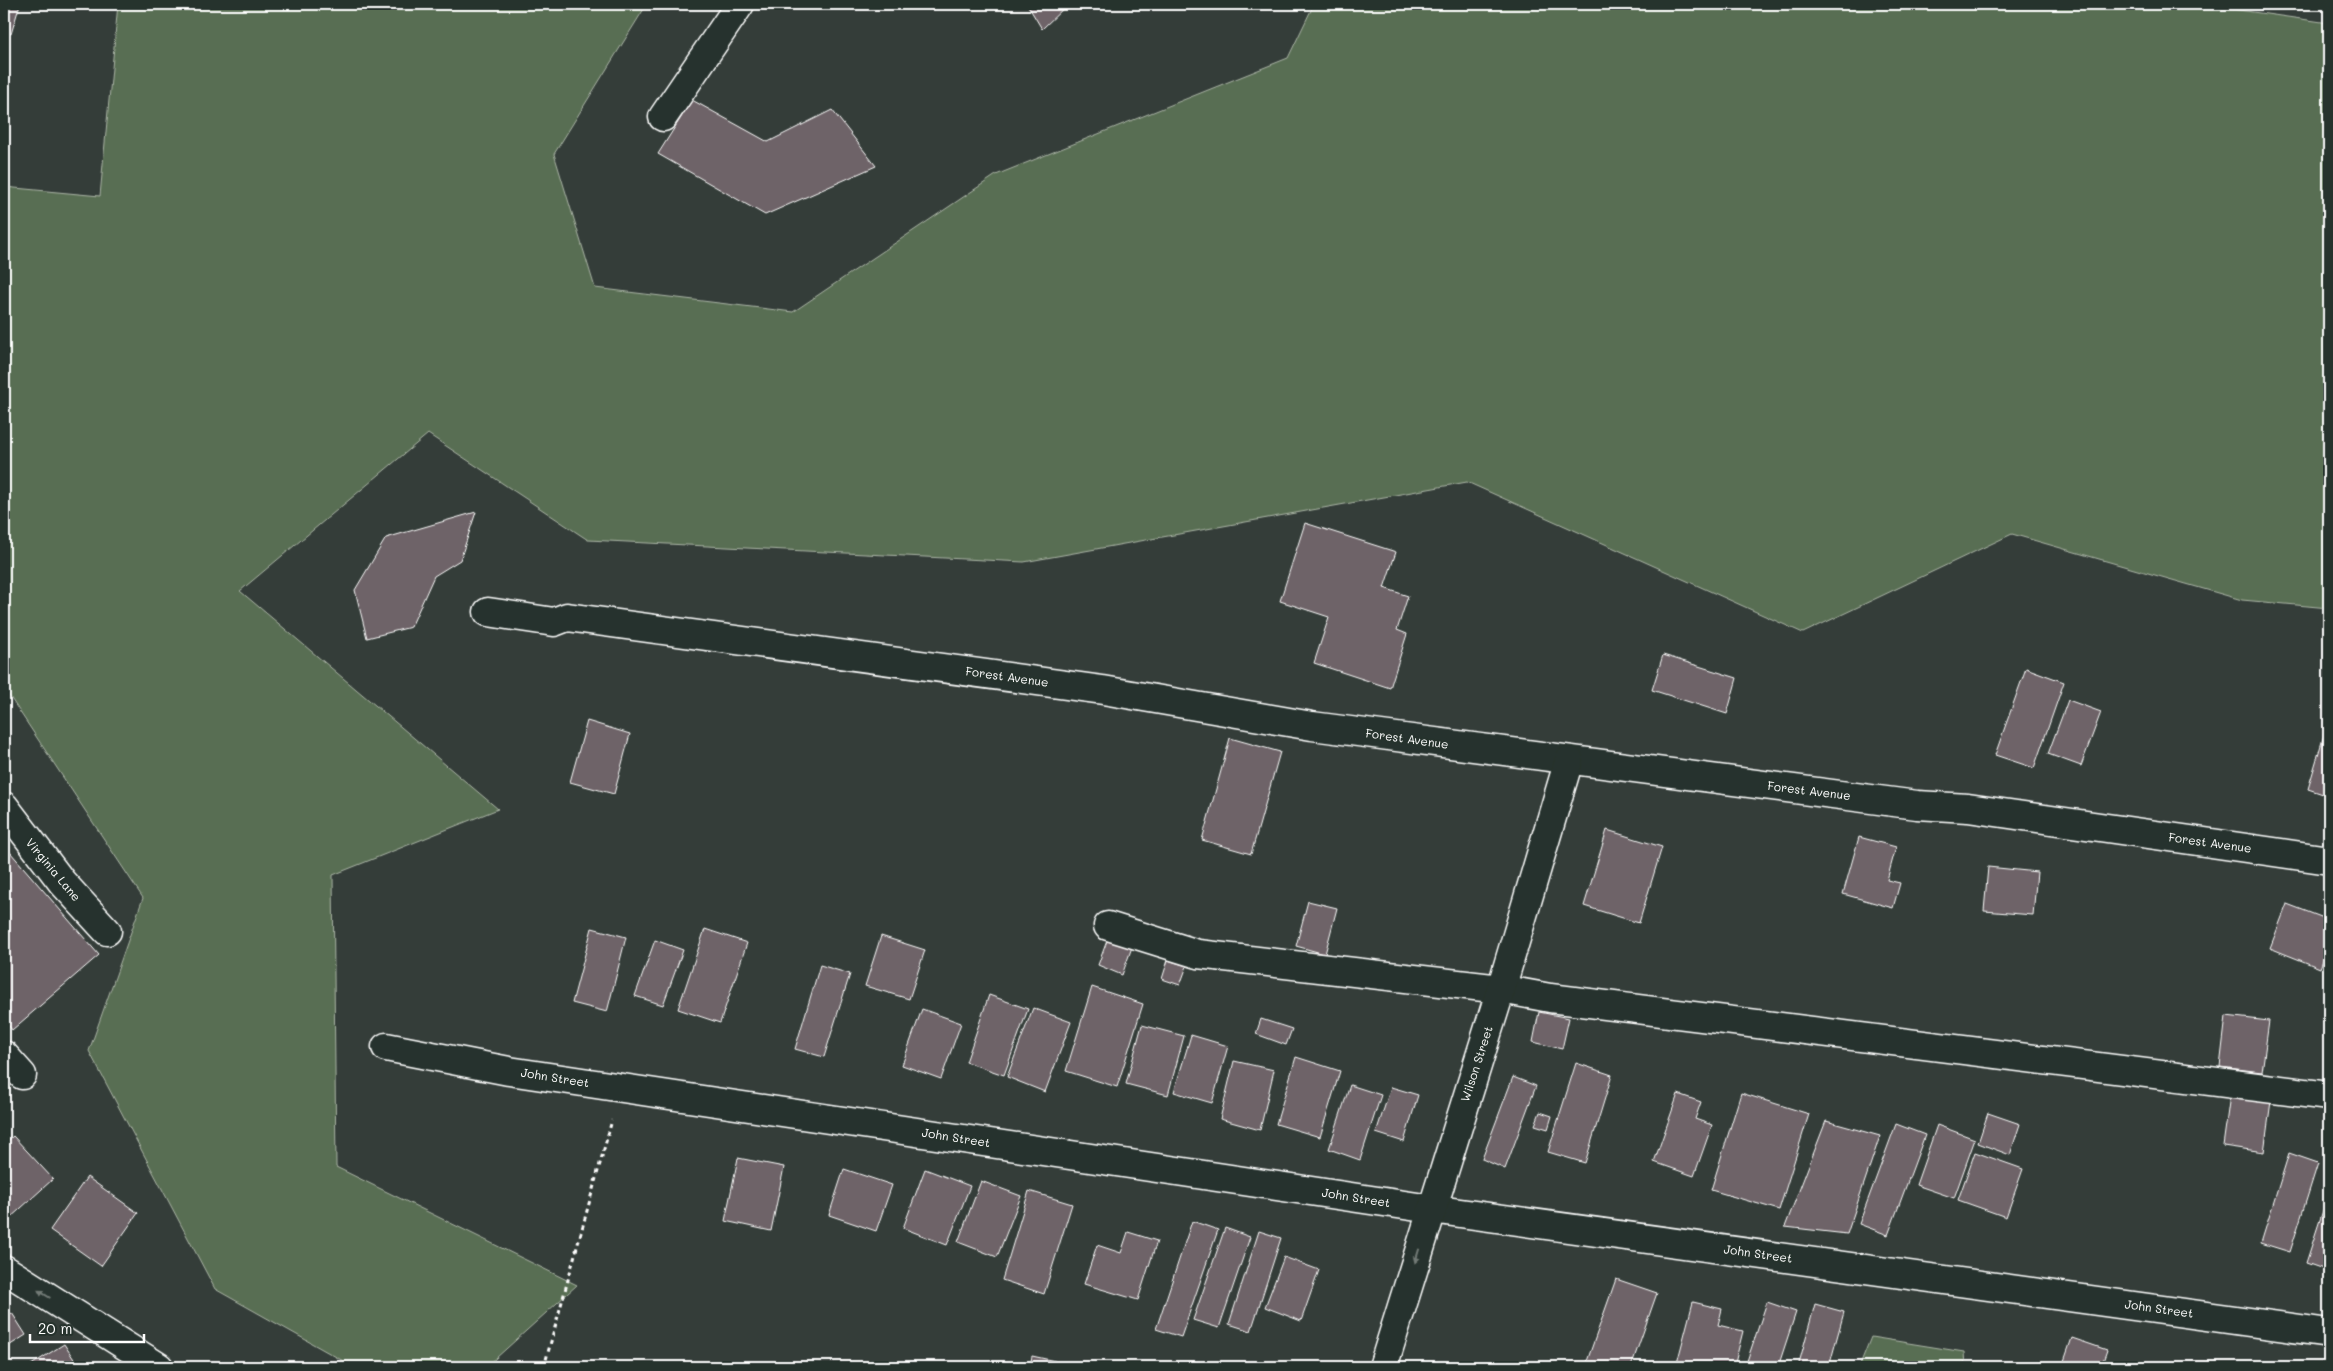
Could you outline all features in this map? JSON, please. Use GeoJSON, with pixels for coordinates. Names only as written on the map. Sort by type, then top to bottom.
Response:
{"type":"FeatureCollection","features":[{"type":"Feature","properties":{"kind":"street"},"geometry":{"type":"LineString","coordinates":[[663,117],[740,4]]}},
{"type":"Feature","properties":{"kind":"street","name":"Forest Avenue"},"geometry":{"type":"LineString","coordinates":[[488,612],[554,622],[567,617],[577,618],[1103,690],[1312,726],[1917,805],[1968,808],[2329,860]]}},
{"type":"Feature","properties":{"kind":"street","name":"Wilson Street"},"geometry":{"type":"LineString","coordinates":[[1383,1367],[1501,989],[1569,760]]}},
{"type":"Feature","properties":{"kind":"street","name":"Virginia Lane"},"geometry":{"type":"LineString","coordinates":[[4,806],[62,882],[107,931]]}},
{"type":"Feature","properties":{"kind":"street"},"geometry":{"type":"LineString","coordinates":[[1108,926],[1198,954],[1501,989],[1550,998],[2329,1096]]}},
{"type":"Feature","properties":{"kind":"street","name":"John Street"},"geometry":{"type":"LineString","coordinates":[[386,1047],[509,1071],[1431,1209],[2329,1333]]}},
{"type":"Feature","properties":{"kind":"street"},"geometry":{"type":"LineString","coordinates":[[4,1055],[22,1075]]}},
{"type":"Feature","properties":{"kind":"street"},"geometry":{"type":"LineString","coordinates":[[4,1268],[159,1367]]}},
{"type":"Feature","properties":{"kind":"path"},"geometry":{"type":"LineString","coordinates":[[544,1367],[621,1088]]}},
{"type":"Feature","properties":{"kind":"green space"},"geometry":{"type":"Polygon","coordinates":[[[118,4],[647,4],[554,154],[595,288],[793,312],[996,175],[1288,58],[1314,4],[2197,4],[2329,23],[2329,608],[2242,600],[2012,534],[1803,633],[1467,482],[1024,562],[588,540],[428,434],[240,591],[498,809],[333,875],[336,1167],[577,1285],[486,1367],[354,1367],[215,1289],[89,1051],[143,898],[4,688],[4,187],[100,196],[118,4]]]}},
{"type":"Feature","properties":{"kind":"green space"},"geometry":{"type":"Polygon","coordinates":[[[1871,1337],[1964,1352],[1965,1367],[1859,1367],[1871,1337]]]}},
{"type":"Feature","properties":{"kind":"building"},"geometry":{"type":"Polygon","coordinates":[[[4,4],[20,4],[11,34],[4,32],[4,4]]]}},
{"type":"Feature","properties":{"kind":"building"},"geometry":{"type":"Polygon","coordinates":[[[1027,4],[1068,4],[1042,29],[1027,4]]]}},
{"type":"Feature","properties":{"kind":"building"},"geometry":{"type":"Polygon","coordinates":[[[692,100],[768,142],[832,110],[876,166],[765,215],[658,154],[692,100]]]}},
{"type":"Feature","properties":{"kind":"building"},"geometry":{"type":"Polygon","coordinates":[[[476,512],[460,560],[434,576],[411,627],[367,638],[355,590],[386,538],[476,512]]]}},
{"type":"Feature","properties":{"kind":"building"},"geometry":{"type":"Polygon","coordinates":[[[1305,523],[1396,552],[1384,588],[1408,596],[1397,630],[1407,634],[1390,688],[1314,663],[1329,617],[1280,601],[1305,523]]]}},
{"type":"Feature","properties":{"kind":"building"},"geometry":{"type":"Polygon","coordinates":[[[1663,655],[1737,678],[1727,714],[1652,690],[1663,655]]]}},
{"type":"Feature","properties":{"kind":"building"},"geometry":{"type":"Polygon","coordinates":[[[2026,668],[2064,682],[2034,768],[1995,755],[2026,668]]]}},
{"type":"Feature","properties":{"kind":"building"},"geometry":{"type":"Polygon","coordinates":[[[2068,700],[2101,712],[2081,766],[2048,754],[2068,700]]]}},
{"type":"Feature","properties":{"kind":"building"},"geometry":{"type":"Polygon","coordinates":[[[2329,718],[2329,796],[2308,789],[2329,718]]]}},
{"type":"Feature","properties":{"kind":"building"},"geometry":{"type":"Polygon","coordinates":[[[587,721],[630,734],[614,794],[570,782],[587,721]]]}},
{"type":"Feature","properties":{"kind":"building"},"geometry":{"type":"Polygon","coordinates":[[[1230,738],[1280,752],[1251,854],[1202,840],[1230,738]]]}},
{"type":"Feature","properties":{"kind":"building"},"geometry":{"type":"Polygon","coordinates":[[[1607,830],[1662,847],[1639,923],[1584,906],[1607,830]]]}},
{"type":"Feature","properties":{"kind":"building"},"geometry":{"type":"Polygon","coordinates":[[[1859,837],[1896,847],[1887,880],[1900,883],[1893,908],[1843,894],[1859,837]]]}},
{"type":"Feature","properties":{"kind":"building"},"geometry":{"type":"Polygon","coordinates":[[[4,845],[99,955],[12,1030],[4,1020],[4,845]]]}},
{"type":"Feature","properties":{"kind":"building"},"geometry":{"type":"Polygon","coordinates":[[[1988,867],[2037,872],[2033,915],[1984,911],[1988,867]]]}},
{"type":"Feature","properties":{"kind":"building"},"geometry":{"type":"Polygon","coordinates":[[[1308,901],[1337,908],[1325,954],[1296,946],[1308,901]]]}},
{"type":"Feature","properties":{"kind":"building"},"geometry":{"type":"Polygon","coordinates":[[[2287,904],[2329,920],[2329,944],[2320,968],[2270,948],[2287,904]]]}},
{"type":"Feature","properties":{"kind":"building"},"geometry":{"type":"Polygon","coordinates":[[[592,928],[626,937],[607,1012],[572,1003],[592,928]]]}},
{"type":"Feature","properties":{"kind":"building"},"geometry":{"type":"Polygon","coordinates":[[[705,929],[747,943],[720,1023],[678,1009],[705,929]]]}},
{"type":"Feature","properties":{"kind":"building"},"geometry":{"type":"Polygon","coordinates":[[[881,936],[925,950],[909,999],[865,986],[881,936]]]}},
{"type":"Feature","properties":{"kind":"building"},"geometry":{"type":"Polygon","coordinates":[[[1108,938],[1132,947],[1122,975],[1098,965],[1108,938]]]}},
{"type":"Feature","properties":{"kind":"building"},"geometry":{"type":"Polygon","coordinates":[[[655,940],[683,950],[663,1005],[635,996],[655,940]]]}},
{"type":"Feature","properties":{"kind":"building"},"geometry":{"type":"Polygon","coordinates":[[[1168,960],[1187,966],[1180,985],[1162,979],[1168,960]]]}},
{"type":"Feature","properties":{"kind":"building"},"geometry":{"type":"Polygon","coordinates":[[[820,965],[850,974],[824,1057],[795,1049],[820,965]]]}},
{"type":"Feature","properties":{"kind":"building"},"geometry":{"type":"Polygon","coordinates":[[[1092,987],[1143,1004],[1117,1087],[1066,1071],[1092,987]]]}},
{"type":"Feature","properties":{"kind":"building"},"geometry":{"type":"Polygon","coordinates":[[[989,995],[1028,1009],[1004,1075],[966,1062],[989,995]]]}},
{"type":"Feature","properties":{"kind":"building"},"geometry":{"type":"Polygon","coordinates":[[[1033,1008],[1071,1022],[1045,1092],[1007,1077],[1033,1008]]]}},
{"type":"Feature","properties":{"kind":"building"},"geometry":{"type":"Polygon","coordinates":[[[922,1009],[961,1023],[941,1079],[902,1065],[922,1009]]]}},
{"type":"Feature","properties":{"kind":"building"},"geometry":{"type":"Polygon","coordinates":[[[1539,1012],[1569,1018],[1562,1049],[1533,1042],[1539,1012]]]}},
{"type":"Feature","properties":{"kind":"building"},"geometry":{"type":"Polygon","coordinates":[[[2226,1016],[2269,1021],[2262,1072],[2220,1067],[2226,1016]]]}},
{"type":"Feature","properties":{"kind":"building"},"geometry":{"type":"Polygon","coordinates":[[[1261,1019],[1292,1029],[1286,1045],[1256,1034],[1261,1019]]]}},
{"type":"Feature","properties":{"kind":"building"},"geometry":{"type":"Polygon","coordinates":[[[1142,1025],[1184,1036],[1168,1095],[1126,1084],[1142,1025]]]}},
{"type":"Feature","properties":{"kind":"building"},"geometry":{"type":"Polygon","coordinates":[[[1191,1035],[1228,1046],[1212,1103],[1174,1092],[1191,1035]]]}},
{"type":"Feature","properties":{"kind":"building"},"geometry":{"type":"Polygon","coordinates":[[[1296,1057],[1340,1071],[1320,1137],[1276,1124],[1296,1057]]]}},
{"type":"Feature","properties":{"kind":"building"},"geometry":{"type":"Polygon","coordinates":[[[1234,1061],[1274,1070],[1260,1130],[1220,1119],[1234,1061]]]}},
{"type":"Feature","properties":{"kind":"building"},"geometry":{"type":"Polygon","coordinates":[[[1576,1063],[1612,1075],[1585,1163],[1548,1152],[1576,1063]]]}},
{"type":"Feature","properties":{"kind":"building"},"geometry":{"type":"Polygon","coordinates":[[[1513,1077],[1536,1086],[1505,1169],[1482,1159],[1513,1077]]]}},
{"type":"Feature","properties":{"kind":"building"},"geometry":{"type":"Polygon","coordinates":[[[1350,1085],[1381,1095],[1360,1160],[1329,1149],[1350,1085]]]}},
{"type":"Feature","properties":{"kind":"building"},"geometry":{"type":"Polygon","coordinates":[[[1391,1087],[1418,1095],[1404,1142],[1376,1133],[1391,1087]]]}},
{"type":"Feature","properties":{"kind":"building"},"geometry":{"type":"Polygon","coordinates":[[[1741,1093],[1809,1114],[1779,1210],[1711,1190],[1741,1093]]]}},
{"type":"Feature","properties":{"kind":"building"},"geometry":{"type":"Polygon","coordinates":[[[1678,1094],[1701,1102],[1695,1119],[1712,1125],[1694,1176],[1654,1162],[1678,1094]]]}},
{"type":"Feature","properties":{"kind":"building"},"geometry":{"type":"Polygon","coordinates":[[[2230,1095],[2271,1101],[2264,1152],[2223,1146],[2230,1095]]]}},
{"type":"Feature","properties":{"kind":"building"},"geometry":{"type":"Polygon","coordinates":[[[1540,1112],[1552,1116],[1548,1129],[1535,1125],[1540,1112]]]}},
{"type":"Feature","properties":{"kind":"building"},"geometry":{"type":"Polygon","coordinates":[[[1988,1113],[2020,1124],[2010,1155],[1978,1143],[1988,1113]]]}},
{"type":"Feature","properties":{"kind":"building"},"geometry":{"type":"Polygon","coordinates":[[[1826,1121],[1880,1136],[1847,1234],[1785,1227],[1826,1121]]]}},
{"type":"Feature","properties":{"kind":"building"},"geometry":{"type":"Polygon","coordinates":[[[1896,1124],[1925,1135],[1888,1235],[1859,1224],[1896,1124]]]}},
{"type":"Feature","properties":{"kind":"building"},"geometry":{"type":"Polygon","coordinates":[[[1937,1125],[1975,1139],[1954,1198],[1916,1185],[1937,1125]]]}},
{"type":"Feature","properties":{"kind":"building"},"geometry":{"type":"Polygon","coordinates":[[[13,1136],[53,1179],[9,1219],[4,1214],[4,1144],[13,1136]]]}},
{"type":"Feature","properties":{"kind":"building"},"geometry":{"type":"Polygon","coordinates":[[[1975,1152],[2023,1169],[2006,1217],[1958,1200],[1975,1152]]]}},
{"type":"Feature","properties":{"kind":"building"},"geometry":{"type":"Polygon","coordinates":[[[2289,1153],[2318,1163],[2290,1252],[2261,1243],[2289,1153]]]}},
{"type":"Feature","properties":{"kind":"building"},"geometry":{"type":"Polygon","coordinates":[[[738,1158],[784,1167],[771,1231],[725,1221],[738,1158]]]}},
{"type":"Feature","properties":{"kind":"building"},"geometry":{"type":"Polygon","coordinates":[[[844,1169],[892,1185],[876,1231],[829,1215],[844,1169]]]}},
{"type":"Feature","properties":{"kind":"building"},"geometry":{"type":"Polygon","coordinates":[[[925,1169],[970,1186],[947,1245],[903,1228],[925,1169]]]}},
{"type":"Feature","properties":{"kind":"building"},"geometry":{"type":"Polygon","coordinates":[[[87,1177],[138,1213],[101,1266],[50,1230],[87,1177]]]}},
{"type":"Feature","properties":{"kind":"building"},"geometry":{"type":"Polygon","coordinates":[[[981,1181],[1021,1196],[997,1257],[958,1242],[981,1181]]]}},
{"type":"Feature","properties":{"kind":"building"},"geometry":{"type":"Polygon","coordinates":[[[1029,1191],[1072,1204],[1044,1294],[1002,1280],[1029,1191]]]}},
{"type":"Feature","properties":{"kind":"building"},"geometry":{"type":"Polygon","coordinates":[[[2329,1192],[2329,1271],[2306,1263],[2329,1192]]]}},
{"type":"Feature","properties":{"kind":"building"},"geometry":{"type":"Polygon","coordinates":[[[1192,1221],[1218,1230],[1181,1337],[1156,1329],[1192,1221]]]}},
{"type":"Feature","properties":{"kind":"building"},"geometry":{"type":"Polygon","coordinates":[[[1225,1228],[1250,1237],[1219,1328],[1193,1320],[1225,1228]]]}},
{"type":"Feature","properties":{"kind":"building"},"geometry":{"type":"Polygon","coordinates":[[[1259,1231],[1281,1238],[1251,1331],[1229,1324],[1259,1231]]]}},
{"type":"Feature","properties":{"kind":"building"},"geometry":{"type":"Polygon","coordinates":[[[1128,1232],[1157,1241],[1138,1300],[1084,1284],[1097,1245],[1121,1253],[1128,1232]]]}},
{"type":"Feature","properties":{"kind":"building"},"geometry":{"type":"Polygon","coordinates":[[[1284,1257],[1319,1270],[1301,1321],[1265,1307],[1284,1257]]]}},
{"type":"Feature","properties":{"kind":"building"},"geometry":{"type":"Polygon","coordinates":[[[1616,1279],[1657,1293],[1631,1367],[1585,1367],[1616,1279]]]}},
{"type":"Feature","properties":{"kind":"building"},"geometry":{"type":"Polygon","coordinates":[[[1693,1302],[1722,1309],[1718,1325],[1743,1331],[1734,1367],[1676,1367],[1693,1302]]]}},
{"type":"Feature","properties":{"kind":"building"},"geometry":{"type":"Polygon","coordinates":[[[1767,1302],[1796,1312],[1778,1367],[1745,1367],[1767,1302]]]}},
{"type":"Feature","properties":{"kind":"building"},"geometry":{"type":"Polygon","coordinates":[[[1815,1304],[1844,1312],[1829,1367],[1798,1367],[1815,1304]]]}},
{"type":"Feature","properties":{"kind":"building"},"geometry":{"type":"Polygon","coordinates":[[[12,1313],[26,1335],[4,1349],[4,1318],[12,1313]]]}},
{"type":"Feature","properties":{"kind":"building"},"geometry":{"type":"Polygon","coordinates":[[[2072,1338],[2107,1350],[2101,1367],[2062,1367],[2072,1338]]]}},
{"type":"Feature","properties":{"kind":"building"},"geometry":{"type":"Polygon","coordinates":[[[64,1344],[79,1367],[28,1367],[64,1344]]]}},
{"type":"Feature","properties":{"kind":"building"},"geometry":{"type":"Polygon","coordinates":[[[1032,1356],[1055,1361],[1053,1367],[1030,1367],[1032,1356]]]}}]}
